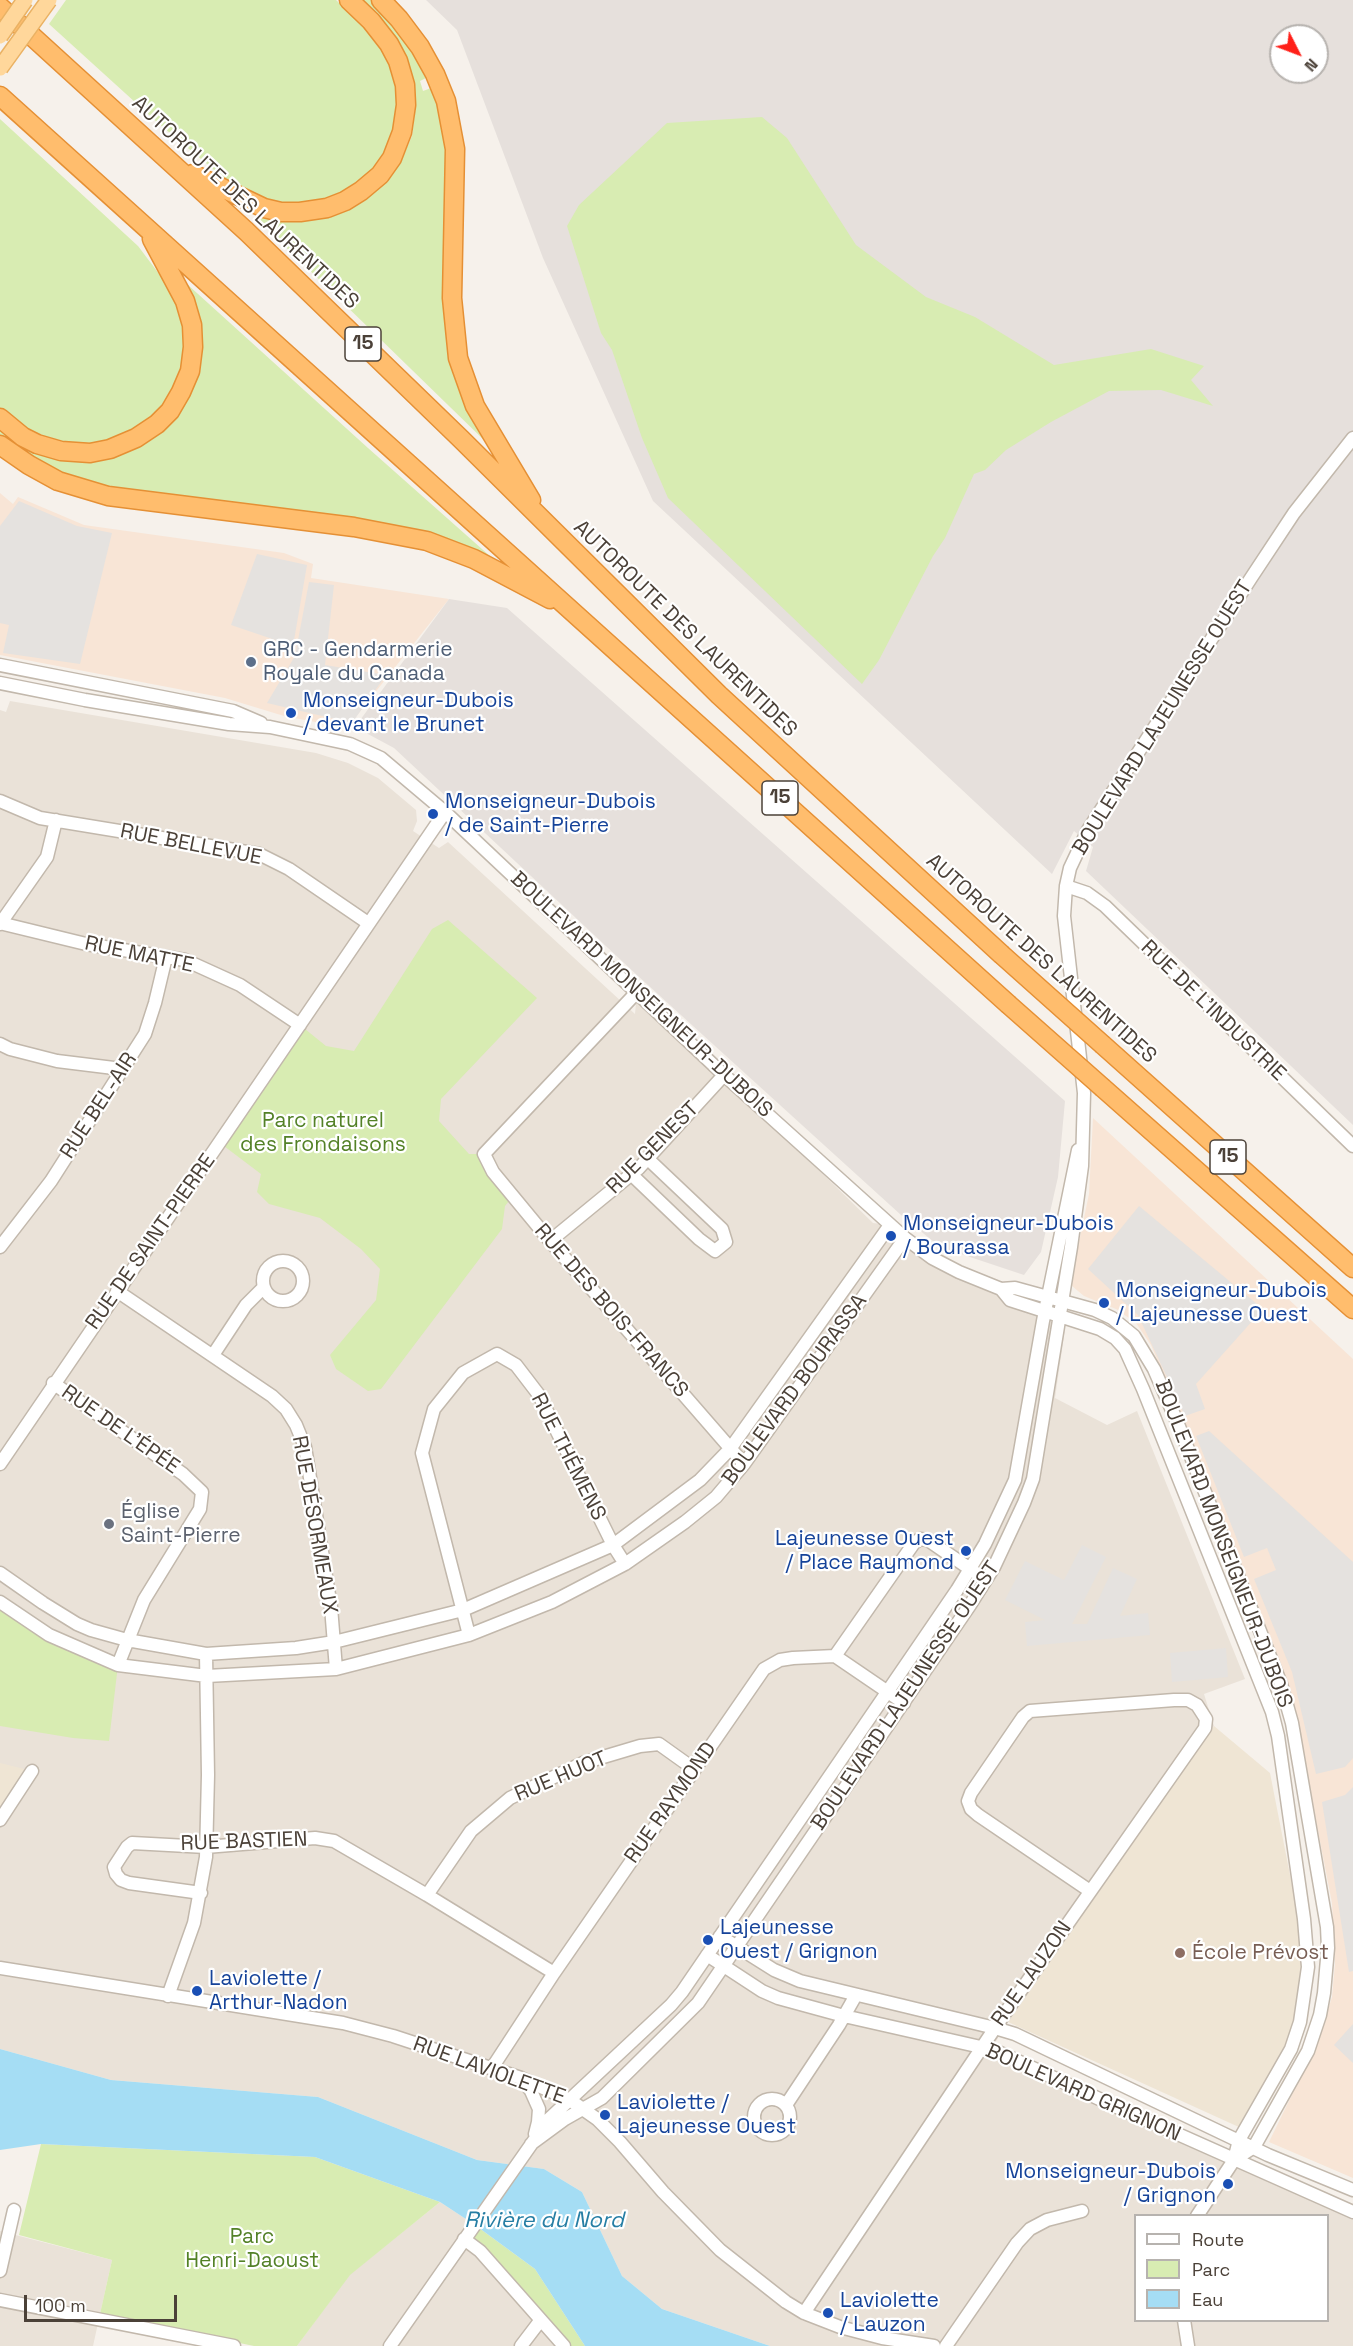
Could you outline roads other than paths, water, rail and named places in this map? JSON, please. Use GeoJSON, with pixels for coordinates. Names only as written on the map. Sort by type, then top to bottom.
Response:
{"type":"FeatureCollection","features":[{"type":"Feature","properties":{"kind":"highway"},"geometry":{"type":"LineString","coordinates":[[175,166],[255,204],[281,212],[308,212],[327,208],[352,197],[374,181],[392,158],[400,141],[406,113],[405,85],[401,69],[389,44],[371,21],[349,0]]}},
{"type":"Feature","properties":{"kind":"highway"},"geometry":{"type":"LineString","coordinates":[[381,0],[405,27],[425,56],[443,91],[451,120],[456,174],[452,318],[456,349],[464,378],[480,416],[548,527]]}},
{"type":"Feature","properties":{"kind":"highway","name":"AUTOROUTE DES LAURENTIDES"},"geometry":{"type":"LineString","coordinates":[[0,7],[246,231],[453,431],[743,718],[1103,1046],[1353,1268]]}},
{"type":"Feature","properties":{"kind":"highway","name":"15"},"geometry":{"type":"LineString","coordinates":[[0,96],[1008,1004],[1353,1309]]}},
{"type":"Feature","properties":{"kind":"highway"},"geometry":{"type":"LineString","coordinates":[[0,418],[23,437],[37,444],[61,451],[90,453],[110,449],[136,438],[157,424],[170,411],[182,392],[190,371],[193,348],[192,325],[185,301],[145,227]]}},
{"type":"Feature","properties":{"kind":"highway"},"geometry":{"type":"LineString","coordinates":[[0,445],[20,460],[58,481],[108,496],[362,528],[427,541],[474,559],[575,612]]}},
{"type":"Feature","properties":{"kind":"main road"},"geometry":{"type":"LineString","coordinates":[[0,36],[25,0]]}},
{"type":"Feature","properties":{"kind":"main road"},"geometry":{"type":"LineString","coordinates":[[0,68],[49,0]]}},
{"type":"Feature","properties":{"kind":"street","name":"BOULEVARD LAJEUNESSE OUEST"},"geometry":{"type":"LineString","coordinates":[[528,2149],[565,2119],[602,2098],[689,2014],[986,1581],[1024,1503],[1033,1479],[1078,1196],[1084,1093],[1064,921],[1066,886],[1076,853],[1095,820],[1294,513],[1353,438]]}},
{"type":"Feature","properties":{"kind":"street","name":"BOULEVARD MONSEIGNEUR-DUBOIS"},"geometry":{"type":"LineString","coordinates":[[0,665],[233,711],[270,727]]}},
{"type":"Feature","properties":{"kind":"street","name":"BOULEVARD MONSEIGNEUR-DUBOIS"},"geometry":{"type":"LineString","coordinates":[[0,683],[229,724],[270,727],[328,738],[367,750],[393,766],[445,812],[724,1075],[905,1238],[932,1258],[1000,1289],[1010,1300],[1100,1329],[1115,1338],[1125,1349],[1260,1679],[1278,1736],[1304,1919],[1308,1967],[1300,2022],[1290,2049],[1239,2140],[1234,2160],[1198,2214]]}},
{"type":"Feature","properties":{"kind":"street","name":"RUE BELLEVUE"},"geometry":{"type":"LineString","coordinates":[[0,801],[20,811],[56,820],[258,854],[289,869],[368,923]]}},
{"type":"Feature","properties":{"kind":"street","name":"RUE DE SAINT-PIERRE"},"geometry":{"type":"LineString","coordinates":[[0,1464],[53,1383],[445,812]]}},
{"type":"Feature","properties":{"kind":"street"},"geometry":{"type":"LineString","coordinates":[[0,924],[47,857],[56,820]]}},
{"type":"Feature","properties":{"kind":"street","name":"RUE DE L'INDUSTRIE"},"geometry":{"type":"LineString","coordinates":[[1066,886],[1087,893],[1105,906],[1353,1146]]}},
{"type":"Feature","properties":{"kind":"street","name":"RUE MATTE"},"geometry":{"type":"LineString","coordinates":[[0,924],[86,944],[185,960],[240,985],[300,1025]]}},
{"type":"Feature","properties":{"kind":"street","name":"RUE BEL-AIR"},"geometry":{"type":"LineString","coordinates":[[1,1244],[51,1180],[145,1034],[166,957]]}},
{"type":"Feature","properties":{"kind":"street","name":"RUE DES BOIS-FRANCS"},"geometry":{"type":"LineString","coordinates":[[637,992],[484,1154],[493,1172],[550,1241],[744,1464]]}},
{"type":"Feature","properties":{"kind":"street"},"geometry":{"type":"LineString","coordinates":[[0,1044],[10,1049],[57,1061],[122,1070]]}},
{"type":"Feature","properties":{"kind":"street","name":"RUE GENEST"},"geometry":{"type":"LineString","coordinates":[[550,1241],[632,1175],[724,1075]]}},
{"type":"Feature","properties":{"kind":"street","name":"BOULEVARD LAJEUNESSE OUEST"},"geometry":{"type":"LineString","coordinates":[[390,2346],[549,2119],[671,2005],[971,1569],[1015,1480],[1045,1311],[1074,1165],[1082,1136]]}},
{"type":"Feature","properties":{"kind":"street"},"geometry":{"type":"LineString","coordinates":[[632,1175],[699,1239],[716,1251],[726,1242],[722,1229],[648,1159]]}},
{"type":"Feature","properties":{"kind":"street","name":"BOULEVARD BOURASSA"},"geometry":{"type":"LineString","coordinates":[[0,1573],[77,1624],[127,1640],[206,1654],[296,1648],[334,1642],[464,1610],[613,1545],[700,1480],[730,1449],[890,1225]]}},
{"type":"Feature","properties":{"kind":"street","name":"BOULEVARD BOURASSA"},"geometry":{"type":"LineString","coordinates":[[0,1602],[49,1635],[118,1665],[207,1676],[336,1669],[469,1635],[552,1602],[626,1564],[716,1497],[744,1464],[905,1238]]}},
{"type":"Feature","properties":{"kind":"street"},"geometry":{"type":"LineString","coordinates":[[213,1355],[246,1305],[263,1287]]}},
{"type":"Feature","properties":{"kind":"street","name":"BOULEVARD MONSEIGNEUR-DUBOIS"},"geometry":{"type":"LineString","coordinates":[[1000,1289],[1015,1288],[1048,1296],[1112,1318],[1134,1336],[1143,1349],[1178,1424],[1276,1672],[1293,1723],[1327,1927],[1327,1970],[1320,2015],[1308,2051],[1254,2147],[1234,2160]]}},
{"type":"Feature","properties":{"kind":"street","name":"RUE DÉSORMEAUX"},"geometry":{"type":"LineString","coordinates":[[117,1291],[272,1396],[286,1409],[296,1425],[305,1447],[331,1608],[336,1669]]}},
{"type":"Feature","properties":{"kind":"street","name":"RUE THÉMENS"},"geometry":{"type":"LineString","coordinates":[[469,1635],[422,1453],[434,1409],[462,1373],[497,1354],[516,1365],[539,1395],[613,1545],[626,1564]]}},
{"type":"Feature","properties":{"kind":"street","name":"RUE DE L'ÉPÉE"},"geometry":{"type":"LineString","coordinates":[[53,1383],[183,1474],[202,1492],[200,1509],[144,1600],[118,1665]]}},
{"type":"Feature","properties":{"kind":"street"},"geometry":{"type":"LineString","coordinates":[[904,1703],[835,1656],[914,1543],[920,1539],[928,1540],[986,1581]]}},
{"type":"Feature","properties":{"kind":"street"},"geometry":{"type":"LineString","coordinates":[[30,1623],[43,1603]]}},
{"type":"Feature","properties":{"kind":"street"},"geometry":{"type":"LineString","coordinates":[[168,1996],[194,1923],[201,1893],[206,1847],[206,1654]]}},
{"type":"Feature","properties":{"kind":"street","name":"RUE RAYMOND"},"geometry":{"type":"LineString","coordinates":[[492,2068],[554,1973],[764,1669],[780,1660],[835,1656]]}},
{"type":"Feature","properties":{"kind":"street","name":"RUE LAUZON"},"geometry":{"type":"LineString","coordinates":[[804,2313],[995,2028],[1205,1728],[1206,1719],[1197,1704],[1188,1700],[1030,1711],[1023,1717],[971,1793],[968,1801],[971,1809],[978,1815],[1090,1891]]}},
{"type":"Feature","properties":{"kind":"street","name":"RUE HUOT"},"geometry":{"type":"LineString","coordinates":[[427,1895],[471,1831],[502,1804],[583,1763],[640,1746],[659,1744],[694,1769]]}},
{"type":"Feature","properties":{"kind":"street"},"geometry":{"type":"LineString","coordinates":[[0,1820],[32,1771]]}},
{"type":"Feature","properties":{"kind":"street","name":"RUE BASTIEN"},"geometry":{"type":"LineString","coordinates":[[201,1893],[129,1883],[121,1880],[114,1867],[132,1843],[206,1847],[315,1838],[334,1841],[554,1973]]}},
{"type":"Feature","properties":{"kind":"street","name":"BOULEVARD GRIGNON"},"geometry":{"type":"LineString","coordinates":[[720,1936],[787,1976],[1015,2034],[1254,2147],[1353,2190]]}},
{"type":"Feature","properties":{"kind":"street","name":"BOULEVARD GRIGNON"},"geometry":{"type":"LineString","coordinates":[[707,1955],[762,1991],[778,1998],[844,2016],[994,2050],[1353,2212]]}},
{"type":"Feature","properties":{"kind":"street","name":"RUE LAVIOLETTE"},"geometry":{"type":"LineString","coordinates":[[0,1968],[343,2023],[393,2036],[521,2078],[570,2100],[584,2109],[620,2142],[663,2192],[720,2250],[768,2290],[804,2313],[840,2327],[882,2338],[934,2346]]}},
{"type":"Feature","properties":{"kind":"street"},"geometry":{"type":"LineString","coordinates":[[786,2105],[856,1995]]}},
{"type":"Feature","properties":{"kind":"street"},"geometry":{"type":"LineString","coordinates":[[521,2078],[531,2091],[539,2109],[538,2122],[528,2149]]}},
{"type":"Feature","properties":{"kind":"street"},"geometry":{"type":"LineString","coordinates":[[0,2271],[14,2210]]}},
{"type":"Feature","properties":{"kind":"street"},"geometry":{"type":"LineString","coordinates":[[946,2346],[1017,2243],[1030,2229],[1047,2220],[1082,2211]]}},
{"type":"Feature","properties":{"kind":"street"},"geometry":{"type":"LineString","coordinates":[[464,2240],[480,2251],[564,2346]]}},
{"type":"Feature","properties":{"kind":"street"},"geometry":{"type":"LineString","coordinates":[[0,2300],[234,2346]]}},
{"type":"Feature","properties":{"kind":"street"},"geometry":{"type":"LineString","coordinates":[[520,2346],[540,2321]]}},
{"type":"Feature","properties":{"kind":"street"},"geometry":{"type":"LineString","coordinates":[[1184,2322],[1188,2346]]}},
{"type":"Feature","properties":{"kind":"water","name":"Rivière du Nord"},"geometry":{"type":"Polygon","coordinates":[[[0,2049],[111,2080],[318,2097],[477,2160],[544,2169],[582,2192],[622,2276],[662,2309],[770,2346],[585,2346],[535,2269],[475,2225],[440,2202],[315,2157],[41,2144],[0,2150],[0,2049]]]}},
{"type":"Feature","properties":{"kind":"place","name":"GRC - Gendarmerie Royale du Canada"},"geometry":{"type":"Point","coordinates":[251,662]}},
{"type":"Feature","properties":{"kind":"place","name":"Monseigneur-Dubois / devant le Brunet"},"geometry":{"type":"Point","coordinates":[291,713]}},
{"type":"Feature","properties":{"kind":"place","name":"Monseigneur-Dubois / de Saint-Pierre"},"geometry":{"type":"Point","coordinates":[433,814]}},
{"type":"Feature","properties":{"kind":"place","name":"Monseigneur-Dubois / Bourassa"},"geometry":{"type":"Point","coordinates":[891,1236]}},
{"type":"Feature","properties":{"kind":"place","name":"Monseigneur-Dubois / Lajeunesse Ouest"},"geometry":{"type":"Point","coordinates":[1104,1303]}},
{"type":"Feature","properties":{"kind":"place","name":"Église Saint-Pierre"},"geometry":{"type":"Point","coordinates":[109,1524]}},
{"type":"Feature","properties":{"kind":"place","name":"Lajeunesse Ouest / Place Raymond"},"geometry":{"type":"Point","coordinates":[966,1551]}},
{"type":"Feature","properties":{"kind":"place","name":"Lajeunesse Ouest / Grignon"},"geometry":{"type":"Point","coordinates":[708,1940]}},
{"type":"Feature","properties":{"kind":"place","name":"École Prévost"},"geometry":{"type":"Point","coordinates":[1180,1953]}},
{"type":"Feature","properties":{"kind":"place","name":"Laviolette / Arthur-Nadon"},"geometry":{"type":"Point","coordinates":[197,1991]}},
{"type":"Feature","properties":{"kind":"place","name":"Laviolette / Lajeunesse Ouest"},"geometry":{"type":"Point","coordinates":[605,2115]}},
{"type":"Feature","properties":{"kind":"place","name":"Monseigneur-Dubois / Grignon"},"geometry":{"type":"Point","coordinates":[1228,2184]}},
{"type":"Feature","properties":{"kind":"place","name":"Laviolette / Lauzon"},"geometry":{"type":"Point","coordinates":[828,2313]}},
{"type":"Feature","properties":{"kind":"park label","name":"Parc naturel des Frondaisons"},"geometry":{"type":"Point","coordinates":[323,1133]}},
{"type":"Feature","properties":{"kind":"park label","name":"Parc Henri-Daoust"},"geometry":{"type":"Point","coordinates":[252,2249]}}]}
